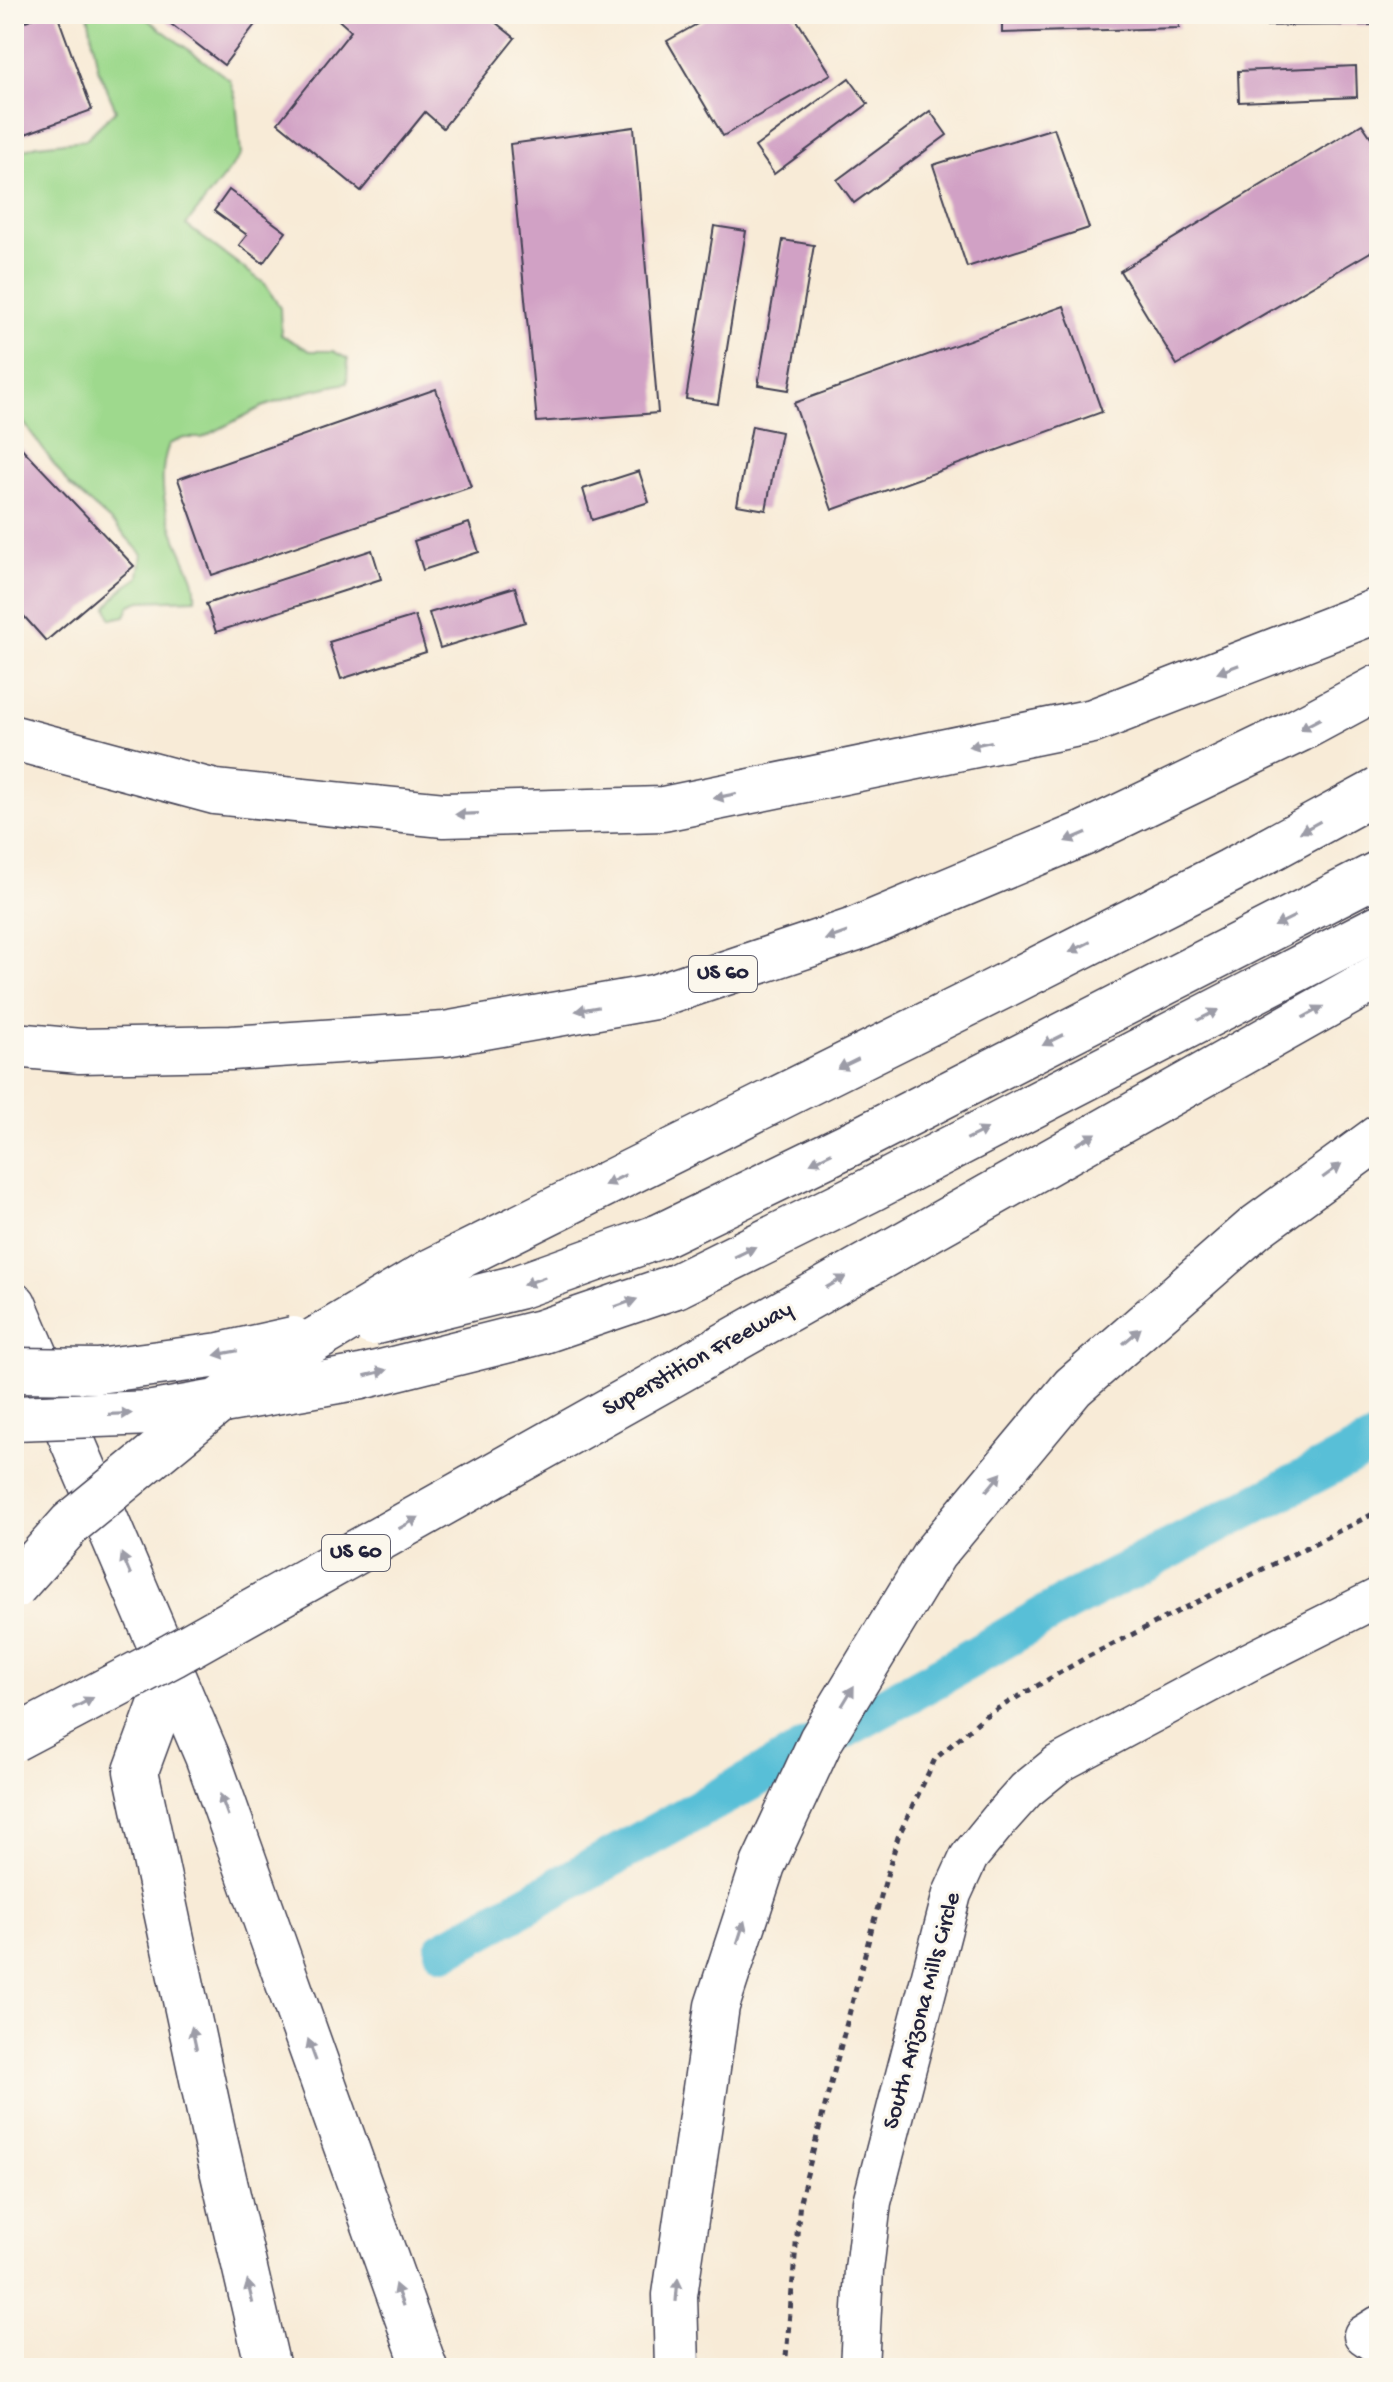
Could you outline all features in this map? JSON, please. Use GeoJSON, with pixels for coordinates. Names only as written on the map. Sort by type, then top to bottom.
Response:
{"type":"FeatureCollection","features":[{"type":"Feature","properties":{"kind":"highway"},"geometry":{"type":"LineString","coordinates":[[14,738],[215,792],[444,815],[663,809],[1093,721],[1379,610]]}},
{"type":"Feature","properties":{"kind":"highway","name":"US 60"},"geometry":{"type":"LineString","coordinates":[[14,1045],[80,1051],[186,1049],[445,1034],[654,997],[854,930],[1083,834],[1299,730],[1379,687]]}},
{"type":"Feature","properties":{"kind":"highway"},"geometry":{"type":"LineString","coordinates":[[14,1587],[71,1523],[242,1383],[433,1270],[1017,980],[1230,871],[1379,790]]}},
{"type":"Feature","properties":{"kind":"highway"},"geometry":{"type":"LineString","coordinates":[[14,1370],[98,1371],[220,1355],[385,1320],[518,1287],[660,1236],[858,1140],[1379,873]]}},
{"type":"Feature","properties":{"kind":"highway"},"geometry":{"type":"LineString","coordinates":[[14,1418],[153,1413],[361,1377],[541,1332],[676,1286],[882,1184],[1379,927]]}},
{"type":"Feature","properties":{"kind":"highway","name":"Superstition Freeway"},"geometry":{"type":"LineString","coordinates":[[14,1739],[173,1655],[1379,976]]}},
{"type":"Feature","properties":{"kind":"highway"},"geometry":{"type":"LineString","coordinates":[[677,2368],[675,2295],[717,2006],[763,1865],[821,1740],[934,1554],[1073,1387],[1256,1227],[1379,1137]]}},
{"type":"Feature","properties":{"kind":"highway"},"geometry":{"type":"LineString","coordinates":[[14,1304],[207,1756],[425,2368]]}},
{"type":"Feature","properties":{"kind":"highway"},"geometry":{"type":"LineString","coordinates":[[172,1673],[136,1771],[268,2368]]}},
{"type":"Feature","properties":{"kind":"lane","name":"South Arizona Mills Circle"},"geometry":{"type":"LineString","coordinates":[[859,2368],[864,2270],[872,2202],[952,1894],[969,1857],[1026,1790],[1058,1764],[1379,1597]]}},
{"type":"Feature","properties":{"kind":"path"},"geometry":{"type":"LineString","coordinates":[[618,14],[623,18],[628,14]]}},
{"type":"Feature","properties":{"kind":"green space"},"geometry":{"type":"Polygon","coordinates":[[[88,14],[140,14],[230,80],[236,100],[241,155],[186,225],[265,284],[280,308],[281,335],[310,351],[333,351],[348,359],[347,383],[309,391],[262,407],[202,438],[184,438],[169,444],[163,473],[165,502],[192,577],[195,599],[140,601],[130,605],[125,616],[111,619],[107,607],[120,591],[139,577],[142,554],[116,526],[69,485],[14,409],[14,153],[37,145],[85,140],[116,110],[98,69],[88,14]]]}},
{"type":"Feature","properties":{"kind":"building"},"geometry":{"type":"Polygon","coordinates":[[[45,14],[57,14],[92,110],[14,138],[14,25],[45,14]]]}},
{"type":"Feature","properties":{"kind":"building"},"geometry":{"type":"Polygon","coordinates":[[[158,14],[263,14],[224,65],[158,14]]]}},
{"type":"Feature","properties":{"kind":"building"},"geometry":{"type":"Polygon","coordinates":[[[332,14],[485,14],[515,38],[443,128],[425,112],[361,191],[278,123],[351,31],[332,14]]]}},
{"type":"Feature","properties":{"kind":"building"},"geometry":{"type":"Polygon","coordinates":[[[715,14],[793,14],[831,74],[723,136],[667,41],[715,14]]]}},
{"type":"Feature","properties":{"kind":"building"},"geometry":{"type":"Polygon","coordinates":[[[1002,14],[1178,14],[1179,28],[1002,33],[1002,14]]]}},
{"type":"Feature","properties":{"kind":"building"},"geometry":{"type":"Polygon","coordinates":[[[1241,14],[1379,14],[1379,25],[1241,26],[1241,14]]]}},
{"type":"Feature","properties":{"kind":"building"},"geometry":{"type":"Polygon","coordinates":[[[1356,66],[1357,97],[1239,102],[1238,71],[1356,66]]]}},
{"type":"Feature","properties":{"kind":"building"},"geometry":{"type":"Polygon","coordinates":[[[849,78],[868,104],[774,174],[755,147],[849,78]]]}},
{"type":"Feature","properties":{"kind":"building"},"geometry":{"type":"Polygon","coordinates":[[[930,111],[947,135],[854,203],[837,180],[930,111]]]}},
{"type":"Feature","properties":{"kind":"building"},"geometry":{"type":"Polygon","coordinates":[[[1362,124],[1379,149],[1379,247],[1177,365],[1120,271],[1362,124]]]}},
{"type":"Feature","properties":{"kind":"building"},"geometry":{"type":"Polygon","coordinates":[[[634,127],[658,413],[537,422],[510,144],[634,127]]]}},
{"type":"Feature","properties":{"kind":"building"},"geometry":{"type":"Polygon","coordinates":[[[1054,128],[1089,228],[967,267],[933,165],[1054,128]]]}},
{"type":"Feature","properties":{"kind":"building"},"geometry":{"type":"Polygon","coordinates":[[[229,190],[286,232],[263,263],[239,245],[247,235],[214,211],[229,190]]]}},
{"type":"Feature","properties":{"kind":"building"},"geometry":{"type":"Polygon","coordinates":[[[714,226],[746,231],[718,404],[686,399],[714,226]]]}},
{"type":"Feature","properties":{"kind":"building"},"geometry":{"type":"Polygon","coordinates":[[[783,240],[814,245],[789,390],[758,385],[783,240]]]}},
{"type":"Feature","properties":{"kind":"building"},"geometry":{"type":"Polygon","coordinates":[[[1064,306],[1102,412],[832,510],[794,403],[1064,306]]]}},
{"type":"Feature","properties":{"kind":"building"},"geometry":{"type":"Polygon","coordinates":[[[436,389],[471,487],[212,575],[178,479],[436,389]]]}},
{"type":"Feature","properties":{"kind":"building"},"geometry":{"type":"Polygon","coordinates":[[[752,426],[781,432],[766,510],[737,505],[752,426]]]}},
{"type":"Feature","properties":{"kind":"building"},"geometry":{"type":"Polygon","coordinates":[[[14,440],[134,566],[46,641],[14,605],[14,440]]]}},
{"type":"Feature","properties":{"kind":"building"},"geometry":{"type":"Polygon","coordinates":[[[639,471],[649,502],[592,520],[583,489],[639,471]]]}},
{"type":"Feature","properties":{"kind":"building"},"geometry":{"type":"Polygon","coordinates":[[[469,523],[479,552],[423,570],[414,541],[469,523]]]}},
{"type":"Feature","properties":{"kind":"building"},"geometry":{"type":"Polygon","coordinates":[[[372,550],[381,579],[216,632],[206,604],[372,550]]]}},
{"type":"Feature","properties":{"kind":"building"},"geometry":{"type":"Polygon","coordinates":[[[515,587],[525,622],[440,648],[429,613],[515,587]]]}},
{"type":"Feature","properties":{"kind":"building"},"geometry":{"type":"Polygon","coordinates":[[[415,616],[426,652],[341,679],[329,642],[415,616]]]}},
{"type":"Feature","properties":{"kind":"waterway"},"geometry":{"type":"LineString","coordinates":[[444,1950],[1066,1603],[1379,1440]]}}]}
